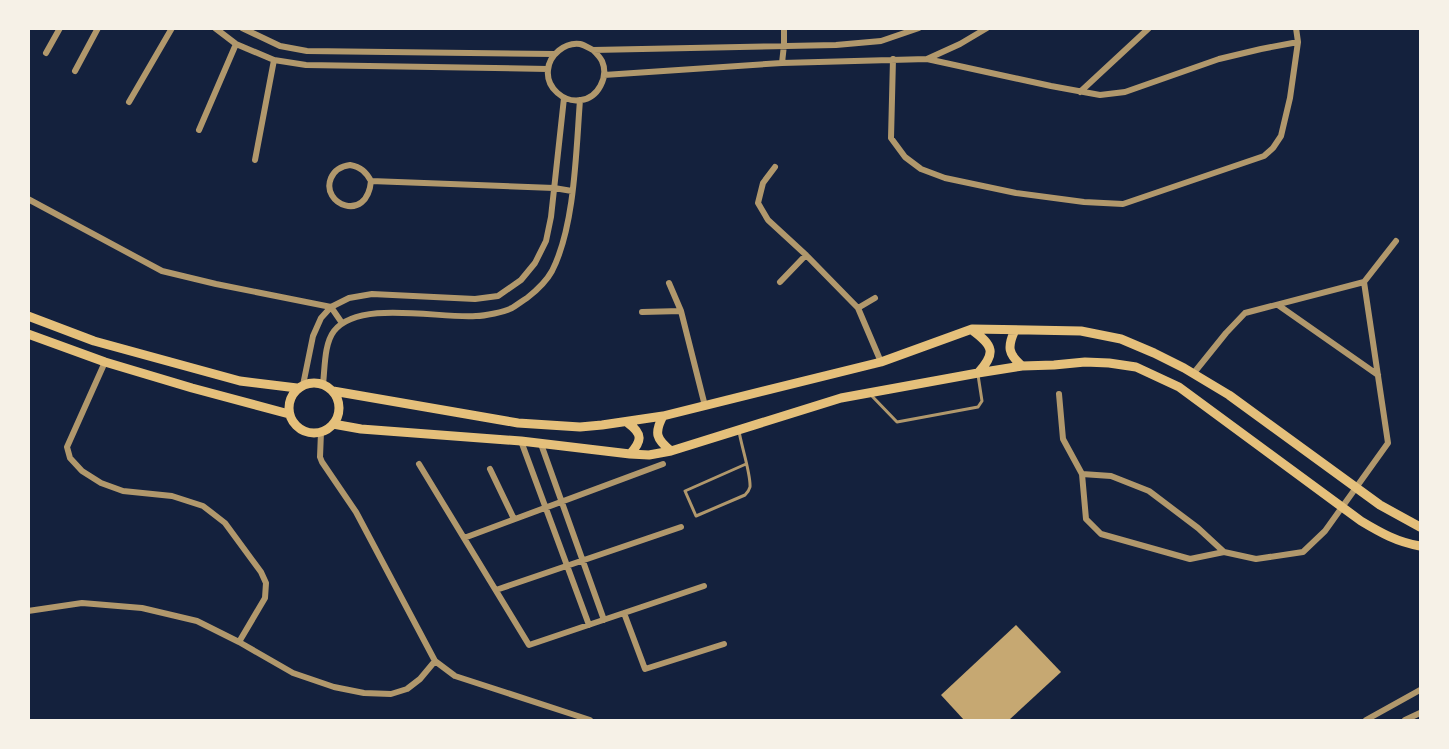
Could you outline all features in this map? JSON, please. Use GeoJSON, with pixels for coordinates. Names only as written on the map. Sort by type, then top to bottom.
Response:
{"type":"FeatureCollection","features":[{"type":"Feature","properties":{"kind":"main road"},"geometry":{"type":"LineString","coordinates":[[28,315],[94,341],[240,381],[300,386],[323,384],[333,391],[518,423],[580,427],[628,423],[705,406],[881,362],[972,329],[1081,331],[1121,339],[1154,353],[1193,374],[1229,395],[1380,506],[1420,527]]}},
{"type":"Feature","properties":{"kind":"main road"},"geometry":{"type":"LineString","coordinates":[[972,329],[989,346],[988,362],[978,373]]}},
{"type":"Feature","properties":{"kind":"main road"},"geometry":{"type":"LineString","coordinates":[[1015,330],[1011,338],[1010,354],[1022,366]]}},
{"type":"Feature","properties":{"kind":"main road"},"geometry":{"type":"LineString","coordinates":[[28,334],[105,362],[290,414]]}},
{"type":"Feature","properties":{"kind":"main road"},"geometry":{"type":"LineString","coordinates":[[333,424],[361,429],[521,441],[630,454],[649,454],[671,451],[841,398],[1022,366],[1101,363],[1136,367],[1179,387],[1361,521],[1390,538],[1420,546]]}},
{"type":"Feature","properties":{"kind":"main road"},"geometry":{"type":"LineString","coordinates":[[300,386],[290,400],[290,414],[294,423],[311,433],[321,432],[333,424],[338,413],[338,401],[333,391]]}},
{"type":"Feature","properties":{"kind":"main road"},"geometry":{"type":"LineString","coordinates":[[663,416],[657,430],[658,438],[671,451]]}},
{"type":"Feature","properties":{"kind":"main road"},"geometry":{"type":"LineString","coordinates":[[628,423],[639,434],[639,442],[630,454]]}},
{"type":"Feature","properties":{"kind":"street"},"geometry":{"type":"LineString","coordinates":[[46,53],[60,28]]}},
{"type":"Feature","properties":{"kind":"street"},"geometry":{"type":"LineString","coordinates":[[75,70],[98,28]]}},
{"type":"Feature","properties":{"kind":"street"},"geometry":{"type":"LineString","coordinates":[[129,102],[172,28]]}},
{"type":"Feature","properties":{"kind":"street"},"geometry":{"type":"LineString","coordinates":[[214,28],[236,44],[274,60],[306,65],[548,69]]}},
{"type":"Feature","properties":{"kind":"street"},"geometry":{"type":"LineString","coordinates":[[242,28],[280,46],[307,51],[554,54],[566,46],[580,44],[593,50],[602,61],[604,75],[600,87],[592,96],[580,100],[564,98],[555,91],[549,81],[548,69],[554,54]]}},
{"type":"Feature","properties":{"kind":"street"},"geometry":{"type":"LineString","coordinates":[[782,63],[784,28]]}},
{"type":"Feature","properties":{"kind":"street"},"geometry":{"type":"LineString","coordinates":[[593,50],[836,45],[881,41],[919,28]]}},
{"type":"Feature","properties":{"kind":"street"},"geometry":{"type":"LineString","coordinates":[[927,58],[960,44],[987,28]]}},
{"type":"Feature","properties":{"kind":"street"},"geometry":{"type":"LineString","coordinates":[[1080,92],[1149,28]]}},
{"type":"Feature","properties":{"kind":"street"},"geometry":{"type":"LineString","coordinates":[[892,59],[891,138],[904,157],[921,169],[945,177],[1016,193],[1084,202],[1123,204],[1264,156],[1273,148],[1281,136],[1290,98],[1298,42],[1296,28]]}},
{"type":"Feature","properties":{"kind":"street"},"geometry":{"type":"LineString","coordinates":[[604,75],[782,63],[927,58],[1080,92],[1100,94],[1125,92],[1219,59],[1298,42]]}},
{"type":"Feature","properties":{"kind":"street"},"geometry":{"type":"LineString","coordinates":[[199,130],[236,44]]}},
{"type":"Feature","properties":{"kind":"street"},"geometry":{"type":"LineString","coordinates":[[255,160],[274,60]]}},
{"type":"Feature","properties":{"kind":"street"},"geometry":{"type":"LineString","coordinates":[[300,386],[313,336],[321,318],[332,307],[349,298],[372,294],[476,299],[498,296],[521,280],[535,263],[546,241],[551,217],[564,98]]}},
{"type":"Feature","properties":{"kind":"street"},"geometry":{"type":"LineString","coordinates":[[323,384],[328,344],[334,331],[342,323],[357,316],[377,312],[477,316],[510,309],[535,292],[550,274],[561,250],[572,191],[580,100]]}},
{"type":"Feature","properties":{"kind":"street"},"geometry":{"type":"LineString","coordinates":[[343,166],[357,166],[364,170],[371,181],[368,196],[357,205],[343,205],[332,196],[330,182],[337,170],[343,166]]}},
{"type":"Feature","properties":{"kind":"street"},"geometry":{"type":"LineString","coordinates":[[776,168],[763,183],[758,203],[768,220],[858,308],[881,362]]}},
{"type":"Feature","properties":{"kind":"street"},"geometry":{"type":"LineString","coordinates":[[371,181],[554,188],[572,191]]}},
{"type":"Feature","properties":{"kind":"street"},"geometry":{"type":"LineString","coordinates":[[28,199],[162,271],[332,307],[342,323]]}},
{"type":"Feature","properties":{"kind":"street"},"geometry":{"type":"LineString","coordinates":[[1193,374],[1245,313],[1364,282],[1396,241]]}},
{"type":"Feature","properties":{"kind":"street"},"geometry":{"type":"LineString","coordinates":[[780,282],[806,255]]}},
{"type":"Feature","properties":{"kind":"street"},"geometry":{"type":"LineString","coordinates":[[1059,394],[1063,439],[1082,474],[1086,519],[1101,534],[1190,559],[1224,552],[1256,559],[1303,552],[1343,507],[1388,443],[1364,282]]}},
{"type":"Feature","properties":{"kind":"street"},"geometry":{"type":"LineString","coordinates":[[669,283],[681,311],[705,406]]}},
{"type":"Feature","properties":{"kind":"street"},"geometry":{"type":"LineString","coordinates":[[858,308],[874,298]]}},
{"type":"Feature","properties":{"kind":"street"},"geometry":{"type":"LineString","coordinates":[[1278,304],[1378,375]]}},
{"type":"Feature","properties":{"kind":"street"},"geometry":{"type":"LineString","coordinates":[[642,312],[681,311]]}},
{"type":"Feature","properties":{"kind":"street"},"geometry":{"type":"LineString","coordinates":[[105,362],[67,447],[70,458],[82,471],[101,483],[123,491],[172,496],[203,506],[225,524],[261,572],[266,584],[265,597],[239,642]]}},
{"type":"Feature","properties":{"kind":"street"},"geometry":{"type":"LineString","coordinates":[[321,432],[320,457],[322,462],[356,512],[435,661],[455,676],[590,720]]}},
{"type":"Feature","properties":{"kind":"street"},"geometry":{"type":"LineString","coordinates":[[521,441],[589,625]]}},
{"type":"Feature","properties":{"kind":"street"},"geometry":{"type":"LineString","coordinates":[[541,444],[604,620]]}},
{"type":"Feature","properties":{"kind":"street"},"geometry":{"type":"LineString","coordinates":[[418,464],[529,645],[704,586]]}},
{"type":"Feature","properties":{"kind":"street"},"geometry":{"type":"LineString","coordinates":[[464,538],[663,464]]}},
{"type":"Feature","properties":{"kind":"street"},"geometry":{"type":"LineString","coordinates":[[490,469],[514,519]]}},
{"type":"Feature","properties":{"kind":"street"},"geometry":{"type":"LineString","coordinates":[[1082,474],[1111,476],[1149,491],[1198,528],[1224,552]]}},
{"type":"Feature","properties":{"kind":"street"},"geometry":{"type":"LineString","coordinates":[[496,590],[681,527]]}},
{"type":"Feature","properties":{"kind":"street"},"geometry":{"type":"LineString","coordinates":[[28,611],[82,603],[142,608],[197,621],[293,673],[334,687],[363,693],[391,694],[407,689],[420,679],[435,661]]}},
{"type":"Feature","properties":{"kind":"street"},"geometry":{"type":"LineString","coordinates":[[624,613],[645,669],[724,644]]}},
{"type":"Feature","properties":{"kind":"street"},"geometry":{"type":"LineString","coordinates":[[1366,720],[1420,690]]}},
{"type":"Feature","properties":{"kind":"street"},"geometry":{"type":"LineString","coordinates":[[1406,720],[1420,713]]}},
{"type":"Feature","properties":{"kind":"lane"},"geometry":{"type":"LineString","coordinates":[[869,393],[897,422],[954,412],[978,407],[982,401],[978,373]]}},
{"type":"Feature","properties":{"kind":"lane"},"geometry":{"type":"LineString","coordinates":[[738,430],[746,464],[750,485],[749,490],[745,495],[696,516],[685,491],[746,464]]}},
{"type":"Feature","properties":{"kind":"building"},"geometry":{"type":"Polygon","coordinates":[[[1016,625],[1061,672],[1009,720],[964,720],[941,695],[1016,625]]]}}]}
